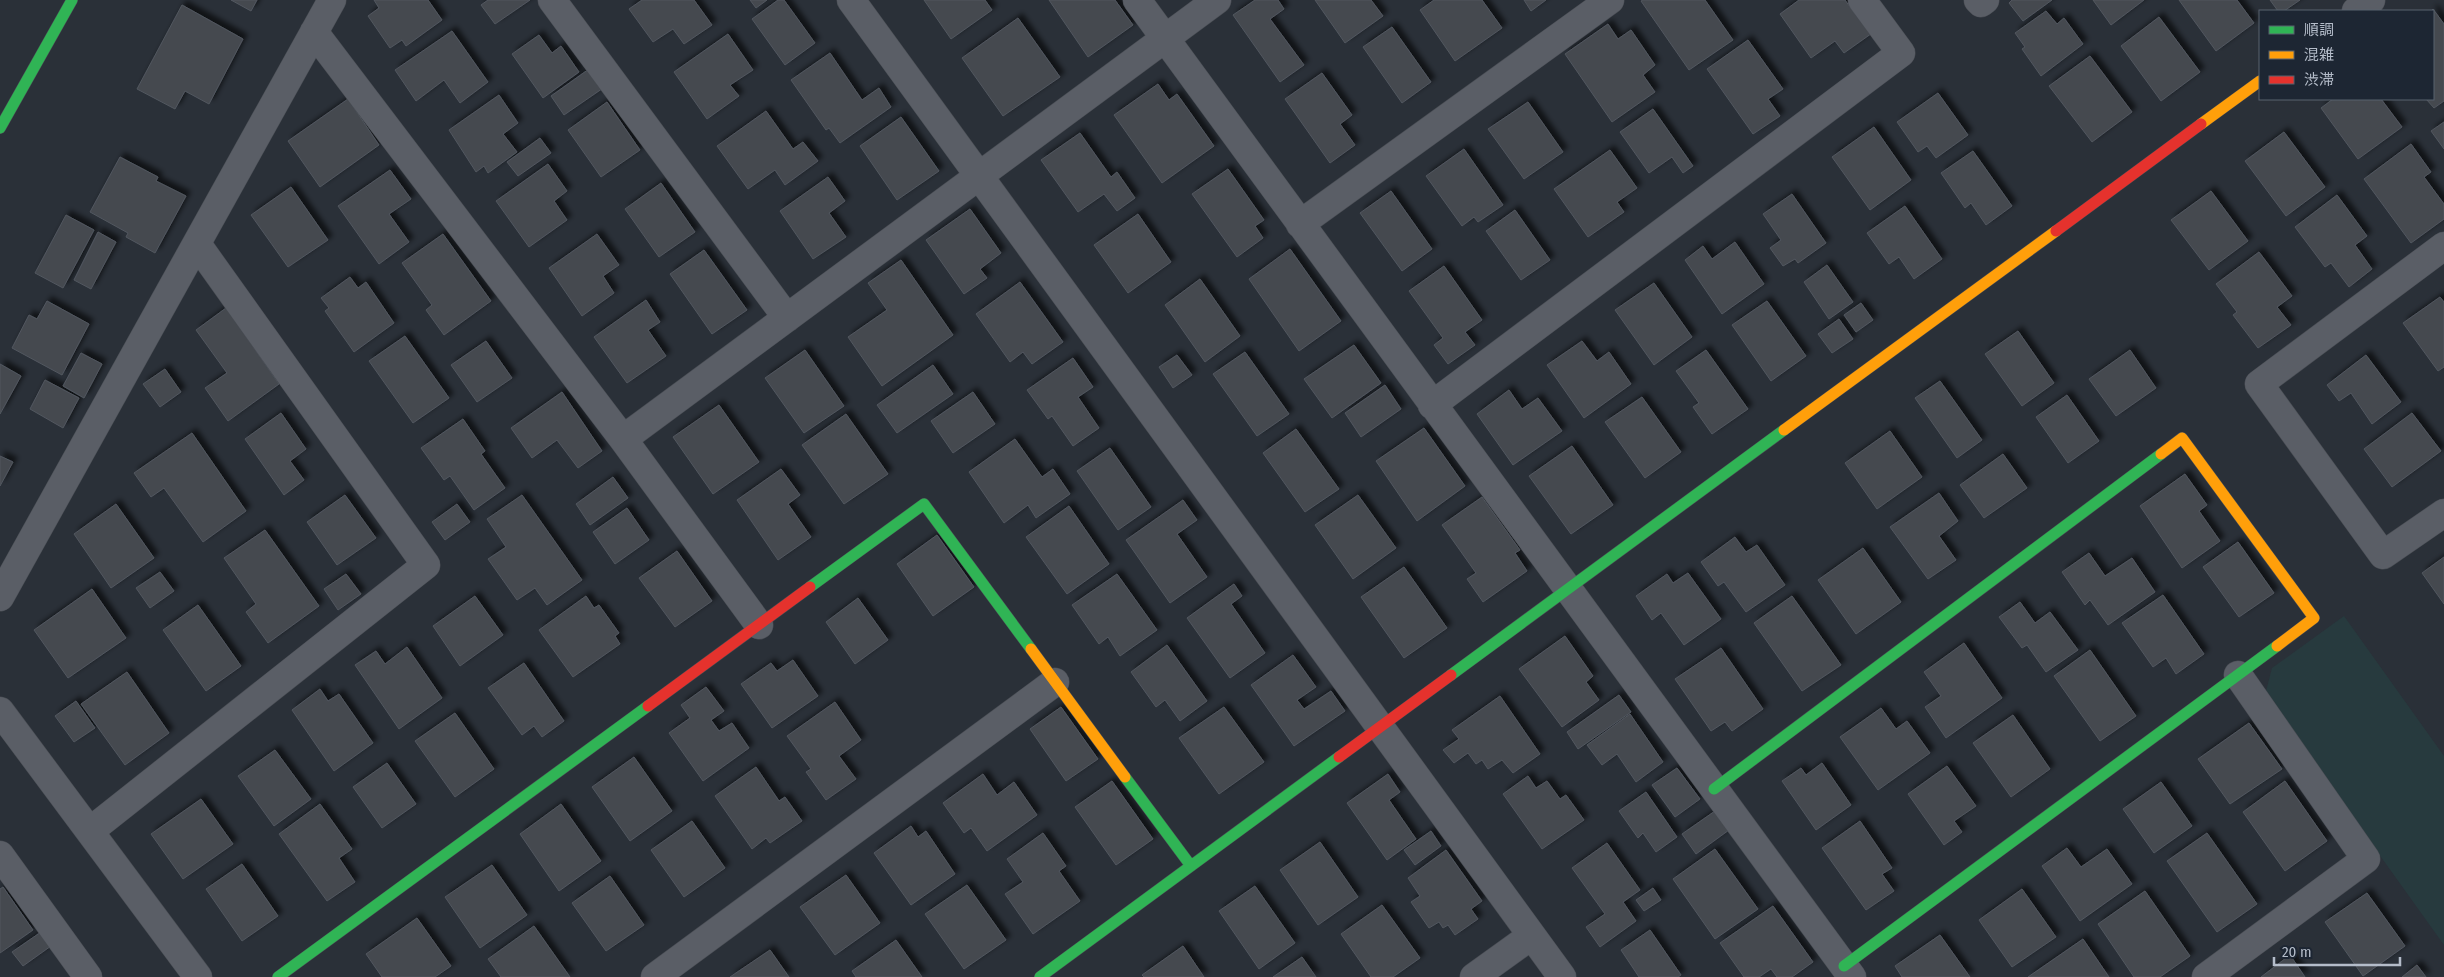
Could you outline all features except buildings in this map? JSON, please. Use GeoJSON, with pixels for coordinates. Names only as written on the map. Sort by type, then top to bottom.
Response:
{"type":"FeatureCollection","features":[{"type":"Feature","properties":{"kind":"street"},"geometry":{"type":"LineString","coordinates":[[0,128],[72,0]]}},
{"type":"Feature","properties":{"kind":"street"},"geometry":{"type":"LineString","coordinates":[[0,597],[332,0]]}},
{"type":"Feature","properties":{"kind":"street"},"geometry":{"type":"LineString","coordinates":[[552,0],[787,318]]}},
{"type":"Feature","properties":{"kind":"street"},"geometry":{"type":"LineString","coordinates":[[851,0],[1562,977]]}},
{"type":"Feature","properties":{"kind":"street"},"geometry":{"type":"LineString","coordinates":[[1137,0],[1432,405],[1848,972],[2314,618],[2182,438],[1714,789]]}},
{"type":"Feature","properties":{"kind":"street"},"geometry":{"type":"LineString","coordinates":[[622,439],[1217,0]]}},
{"type":"Feature","properties":{"kind":"street"},"geometry":{"type":"LineString","coordinates":[[1300,224],[1610,0]]}},
{"type":"Feature","properties":{"kind":"street"},"geometry":{"type":"LineString","coordinates":[[1432,405],[1901,53],[1862,0]]}},
{"type":"Feature","properties":{"kind":"street"},"geometry":{"type":"LineString","coordinates":[[1978,0],[1981,3],[1985,0]]}},
{"type":"Feature","properties":{"kind":"street"},"geometry":{"type":"LineString","coordinates":[[2357,10],[2371,0]]}},
{"type":"Feature","properties":{"kind":"street"},"geometry":{"type":"LineString","coordinates":[[314,32],[622,439],[759,625]]}},
{"type":"Feature","properties":{"kind":"street"},"geometry":{"type":"LineString","coordinates":[[1040,977],[2259,82]]}},
{"type":"Feature","properties":{"kind":"street"},"geometry":{"type":"LineString","coordinates":[[90,830],[426,565],[197,244]]}},
{"type":"Feature","properties":{"kind":"street"},"geometry":{"type":"LineString","coordinates":[[2444,246],[2259,384],[2383,555],[2444,513]]}},
{"type":"Feature","properties":{"kind":"street"},"geometry":{"type":"LineString","coordinates":[[278,977],[924,504],[1191,866]]}},
{"type":"Feature","properties":{"kind":"street"},"geometry":{"type":"LineString","coordinates":[[2206,977],[2366,859],[2238,675]]}},
{"type":"Feature","properties":{"kind":"street"},"geometry":{"type":"LineString","coordinates":[[655,977],[1055,682]]}},
{"type":"Feature","properties":{"kind":"street"},"geometry":{"type":"LineString","coordinates":[[0,711],[198,977]]}},
{"type":"Feature","properties":{"kind":"street"},"geometry":{"type":"LineString","coordinates":[[0,855],[88,977]]}},
{"type":"Feature","properties":{"kind":"street"},"geometry":{"type":"LineString","coordinates":[[1474,977],[1531,936]]}},
{"type":"Feature","properties":{"kind":"green space"},"geometry":{"type":"Polygon","coordinates":[[[2344,616],[2444,756],[2444,945],[2265,695],[2272,668],[2344,616]]]}},
{"type":"Feature","properties":{"kind":"traffic: fast"},"geometry":{"type":"LineString","coordinates":[[0,128],[72,0]]}},
{"type":"Feature","properties":{"kind":"traffic: fast"},"geometry":{"type":"LineString","coordinates":[[1451,675],[1784,430]]}},
{"type":"Feature","properties":{"kind":"traffic: fast"},"geometry":{"type":"LineString","coordinates":[[1714,789],[2161,454]]}},
{"type":"Feature","properties":{"kind":"traffic: fast"},"geometry":{"type":"LineString","coordinates":[[810,587],[924,504],[1031,649]]}},
{"type":"Feature","properties":{"kind":"traffic: fast"},"geometry":{"type":"LineString","coordinates":[[1844,966],[2277,646]]}},
{"type":"Feature","properties":{"kind":"traffic: fast"},"geometry":{"type":"LineString","coordinates":[[278,977],[648,706]]}},
{"type":"Feature","properties":{"kind":"traffic: fast"},"geometry":{"type":"LineString","coordinates":[[1040,977],[1339,757]]}},
{"type":"Feature","properties":{"kind":"traffic: fast"},"geometry":{"type":"LineString","coordinates":[[1125,777],[1191,866]]}},
{"type":"Feature","properties":{"kind":"traffic: slow"},"geometry":{"type":"LineString","coordinates":[[2201,124],[2259,82]]}},
{"type":"Feature","properties":{"kind":"traffic: slow"},"geometry":{"type":"LineString","coordinates":[[1784,430],[2056,231]]}},
{"type":"Feature","properties":{"kind":"traffic: slow"},"geometry":{"type":"LineString","coordinates":[[2161,454],[2182,438],[2314,618],[2277,646]]}},
{"type":"Feature","properties":{"kind":"traffic: slow"},"geometry":{"type":"LineString","coordinates":[[1031,649],[1125,777]]}},
{"type":"Feature","properties":{"kind":"traffic: jam"},"geometry":{"type":"LineString","coordinates":[[2056,231],[2201,124]]}},
{"type":"Feature","properties":{"kind":"traffic: jam"},"geometry":{"type":"LineString","coordinates":[[648,706],[810,587]]}},
{"type":"Feature","properties":{"kind":"traffic: jam"},"geometry":{"type":"LineString","coordinates":[[1339,757],[1451,675]]}}]}
